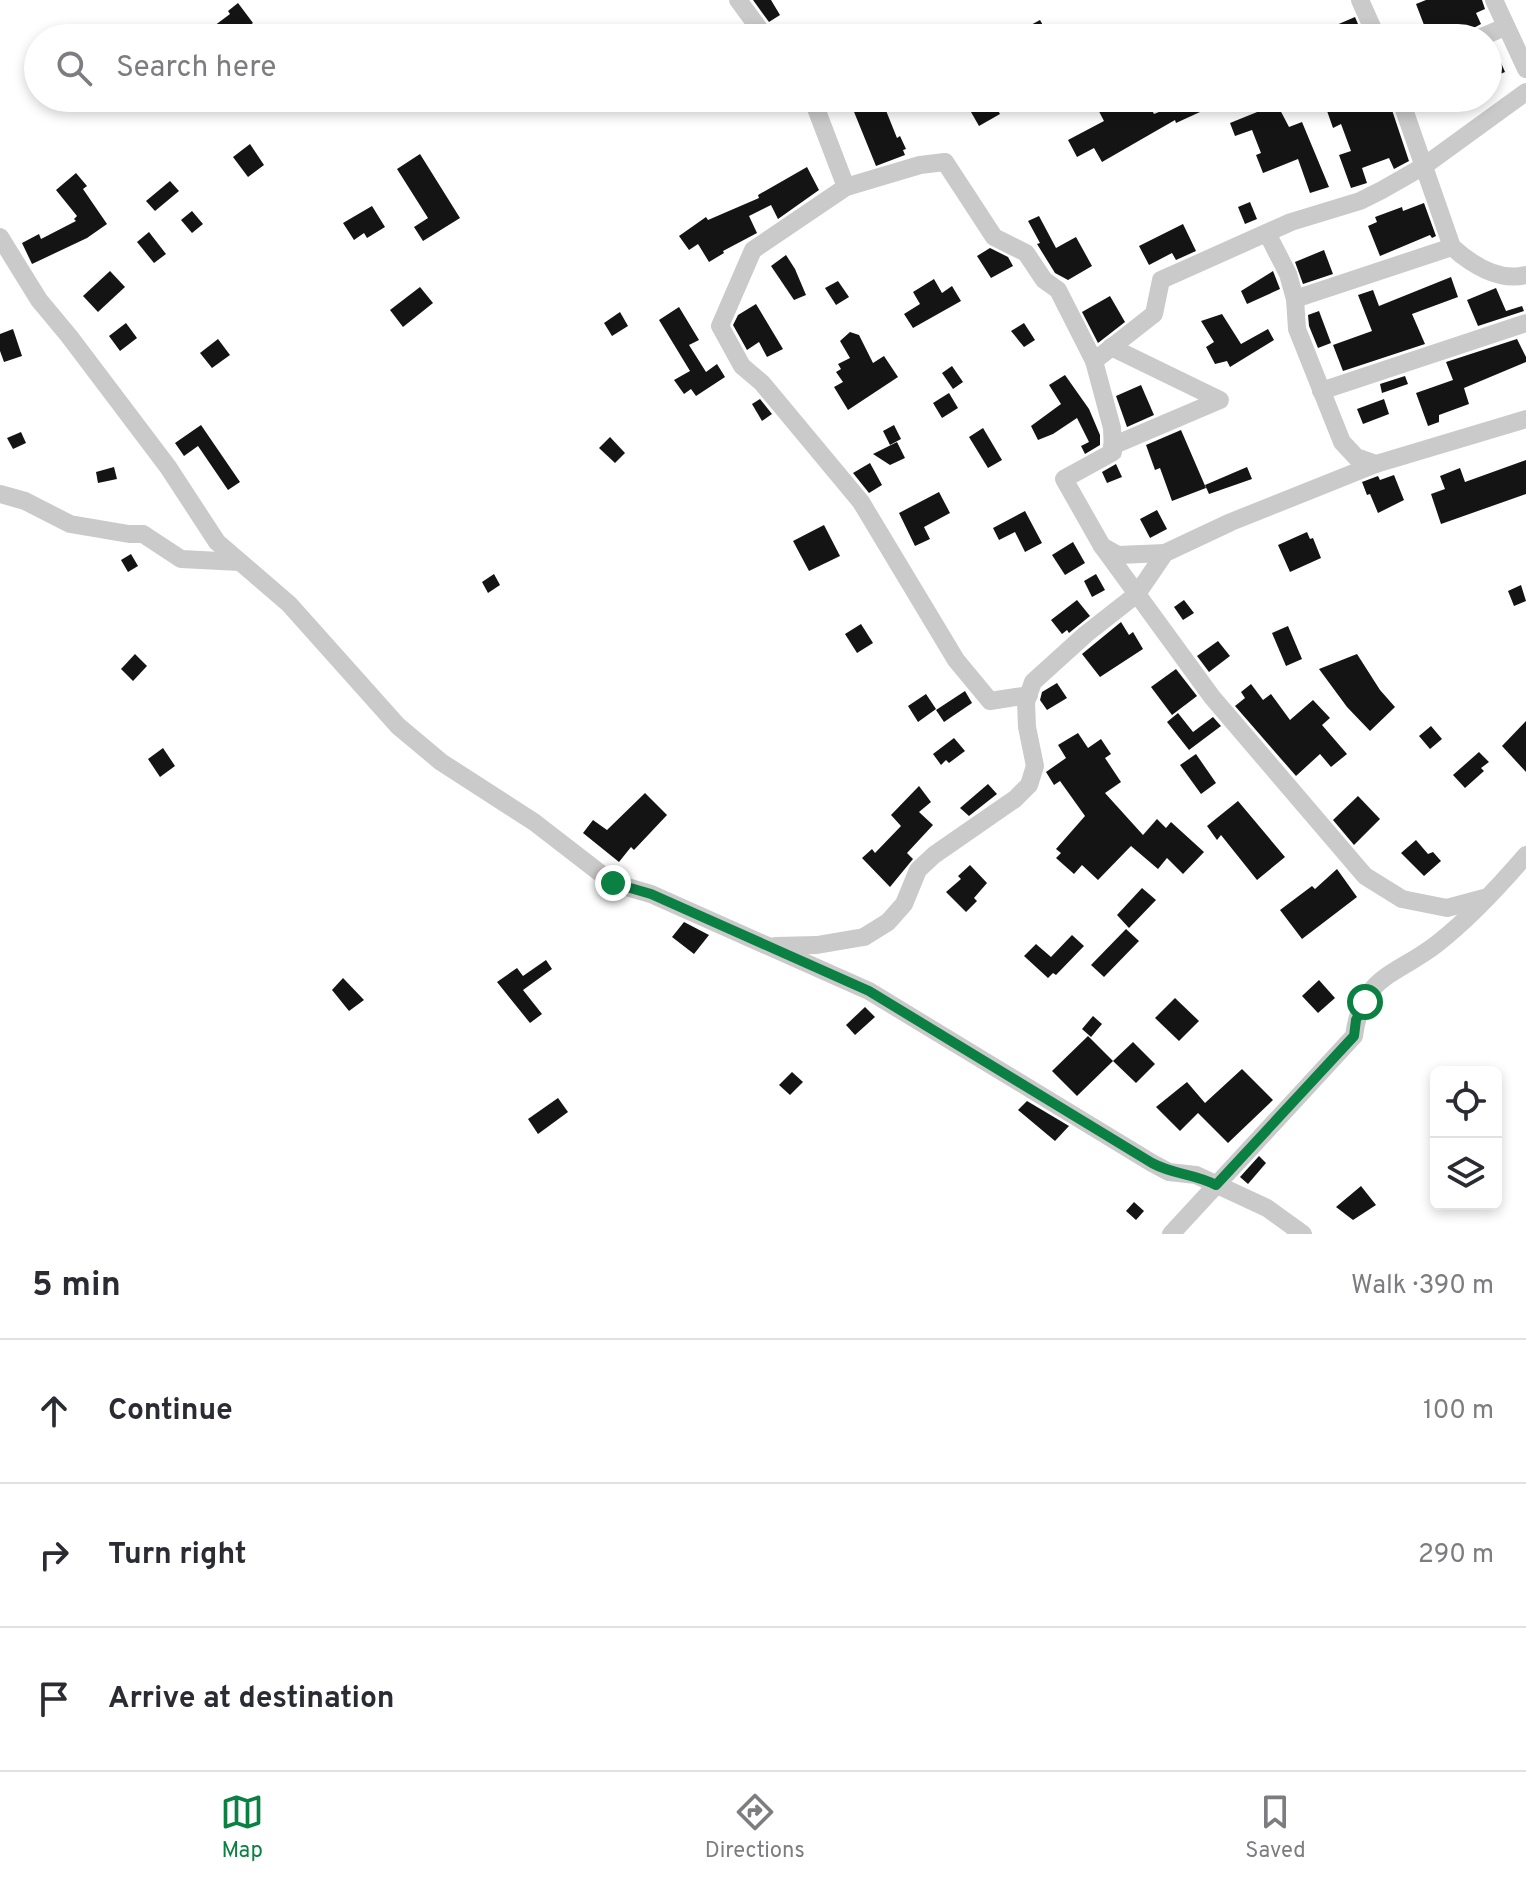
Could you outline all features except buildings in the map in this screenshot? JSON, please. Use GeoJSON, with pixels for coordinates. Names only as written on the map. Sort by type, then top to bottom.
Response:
{"type":"FeatureCollection","features":[{"type":"Feature","properties":{"kind":"street"},"geometry":{"type":"LineString","coordinates":[[738,0],[756,24]]}},
{"type":"Feature","properties":{"kind":"street"},"geometry":{"type":"LineString","coordinates":[[1360,0],[1371,24]]}},
{"type":"Feature","properties":{"kind":"street"},"geometry":{"type":"LineString","coordinates":[[1494,0],[1526,69]]}},
{"type":"Feature","properties":{"kind":"street"},"geometry":{"type":"LineString","coordinates":[[1502,109],[1526,92]]}},
{"type":"Feature","properties":{"kind":"street"},"geometry":{"type":"LineString","coordinates":[[817,112],[846,187]]}},
{"type":"Feature","properties":{"kind":"street"},"geometry":{"type":"LineString","coordinates":[[1405,112],[1452,247],[1470,264],[1506,276],[1526,275]]}},
{"type":"Feature","properties":{"kind":"street"},"geometry":{"type":"LineString","coordinates":[[1094,361],[1154,314],[1161,280],[1317,212],[1360,201],[1424,166],[1498,112]]}},
{"type":"Feature","properties":{"kind":"street"},"geometry":{"type":"LineString","coordinates":[[1029,695],[990,701],[956,660],[861,502],[762,383],[742,366],[720,326],[753,250],[846,187],[920,165],[945,162],[994,237],[1026,253],[1044,280],[1058,290],[1094,361],[1112,428],[1113,452],[1064,479],[1102,546],[1212,697],[1365,876],[1402,899],[1447,908],[1484,898]]}},
{"type":"Feature","properties":{"kind":"street"},"geometry":{"type":"LineString","coordinates":[[1267,233],[1288,274],[1295,299],[1297,329],[1342,442],[1356,457],[1376,464]]}},
{"type":"Feature","properties":{"kind":"street"},"geometry":{"type":"LineString","coordinates":[[0,237],[39,300],[168,467],[217,542],[289,604],[398,726],[441,762],[534,822],[613,883],[651,894],[869,991],[1152,1163],[1169,1172],[1196,1175],[1267,1208],[1303,1234]]}},
{"type":"Feature","properties":{"kind":"street"},"geometry":{"type":"LineString","coordinates":[[1295,299],[1452,247]]}},
{"type":"Feature","properties":{"kind":"street"},"geometry":{"type":"LineString","coordinates":[[1321,391],[1526,323]]}},
{"type":"Feature","properties":{"kind":"street"},"geometry":{"type":"LineString","coordinates":[[1111,347],[1220,400],[1112,446]]}},
{"type":"Feature","properties":{"kind":"street"},"geometry":{"type":"LineString","coordinates":[[1102,546],[1118,555],[1165,553],[1231,522],[1376,464],[1526,419]]}},
{"type":"Feature","properties":{"kind":"street"},"geometry":{"type":"LineString","coordinates":[[0,494],[25,501],[70,524],[143,534],[181,559],[240,562]]}},
{"type":"Feature","properties":{"kind":"street"},"geometry":{"type":"LineString","coordinates":[[769,947],[817,945],[864,937],[888,922],[904,904],[918,870],[934,855],[1015,799],[1029,785],[1035,766],[1027,727],[1026,702],[1033,682],[1086,634],[1137,594],[1165,553]]}},
{"type":"Feature","properties":{"kind":"street"},"geometry":{"type":"LineString","coordinates":[[1178,1232],[1216,1185],[1354,1036],[1356,1020],[1378,982],[1437,944],[1526,855]]}},
{"type":"Feature","properties":{"kind":"route"},"geometry":{"type":"LineString","coordinates":[[613,883],[651,894],[869,991],[1152,1163],[1169,1172],[1196,1175],[1216,1185],[1354,1036],[1356,1020],[1365,1002]]}}]}
